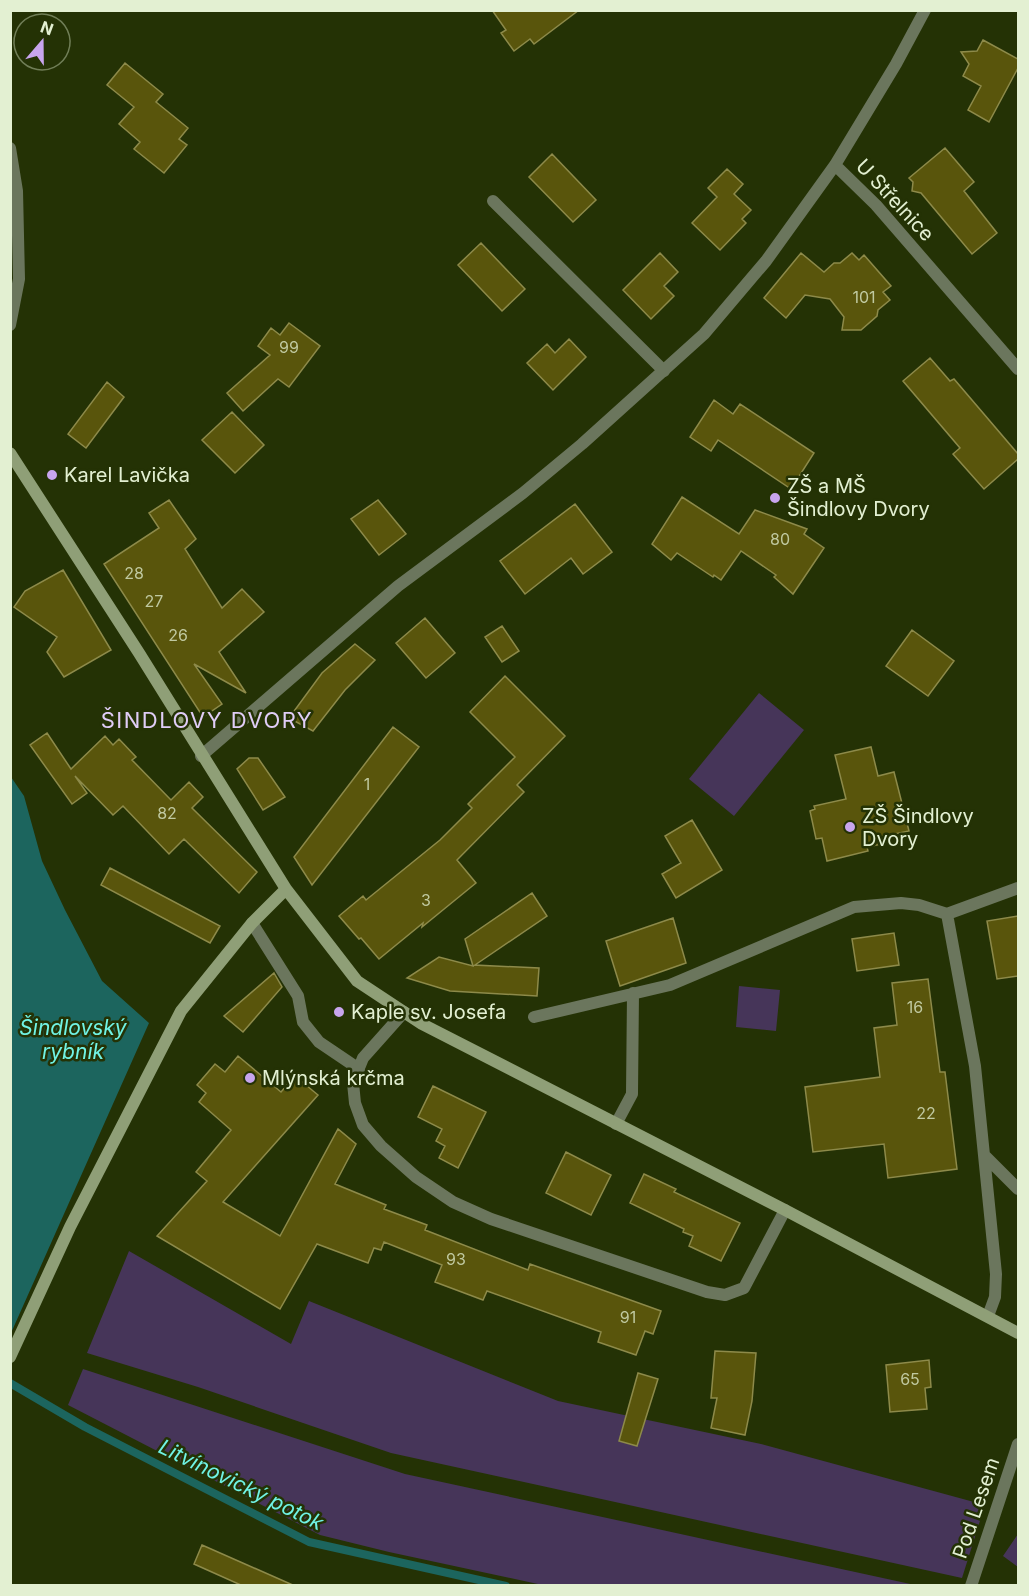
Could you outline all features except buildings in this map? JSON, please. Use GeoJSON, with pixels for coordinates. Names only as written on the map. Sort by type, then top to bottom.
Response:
{"type":"FeatureCollection","features":[{"type":"Feature","properties":{"kind":"street","name":"U Střelnice"},"geometry":{"type":"LineString","coordinates":[[925,10],[896,64],[835,165],[876,205],[1018,369]]}},
{"type":"Feature","properties":{"kind":"street"},"geometry":{"type":"LineString","coordinates":[[10,147],[17,191],[19,279],[10,325]]}},
{"type":"Feature","properties":{"kind":"street"},"geometry":{"type":"LineString","coordinates":[[201,756],[398,586],[524,493],[664,371],[704,333],[766,261],[835,165]]}},
{"type":"Feature","properties":{"kind":"street"},"geometry":{"type":"LineString","coordinates":[[493,201],[664,371]]}},
{"type":"Feature","properties":{"kind":"street"},"geometry":{"type":"LineString","coordinates":[[10,453],[139,653],[201,756],[286,889],[357,981],[430,1028],[785,1210],[1018,1333]]}},
{"type":"Feature","properties":{"kind":"street"},"geometry":{"type":"LineString","coordinates":[[534,1017],[670,985],[854,907],[901,903],[919,905],[948,914],[1018,888]]}},
{"type":"Feature","properties":{"kind":"street"},"geometry":{"type":"LineString","coordinates":[[10,1357],[70,1227],[181,1011],[252,923],[286,889]]}},
{"type":"Feature","properties":{"kind":"street"},"geometry":{"type":"LineString","coordinates":[[948,914],[975,1066],[996,1274],[995,1298],[988,1316]]}},
{"type":"Feature","properties":{"kind":"street"},"geometry":{"type":"LineString","coordinates":[[252,923],[298,996],[303,1022],[319,1042],[359,1069]]}},
{"type":"Feature","properties":{"kind":"street"},"geometry":{"type":"LineString","coordinates":[[616,1124],[632,1094],[633,993]]}},
{"type":"Feature","properties":{"kind":"street"},"geometry":{"type":"LineString","coordinates":[[404,1012],[363,1058],[353,1083],[356,1103],[363,1125],[381,1146],[416,1177],[453,1202],[491,1219],[696,1288],[725,1295],[744,1288],[785,1210]]}},
{"type":"Feature","properties":{"kind":"street"},"geometry":{"type":"LineString","coordinates":[[984,1155],[1018,1189]]}},
{"type":"Feature","properties":{"kind":"street","name":"Pod Lesem"},"geometry":{"type":"LineString","coordinates":[[971,1586],[1018,1444]]}},
{"type":"Feature","properties":{"kind":"shaded area"},"geometry":{"type":"Polygon","coordinates":[[[759,693],[804,730],[734,816],[689,779],[759,693]]]}},
{"type":"Feature","properties":{"kind":"shaded area"},"geometry":{"type":"Polygon","coordinates":[[[739,986],[780,990],[776,1031],[736,1027],[739,986]]]}},
{"type":"Feature","properties":{"kind":"shaded area"},"geometry":{"type":"Polygon","coordinates":[[[129,1251],[291,1344],[309,1301],[558,1401],[761,1444],[985,1505],[962,1578],[391,1453],[198,1387],[87,1353],[129,1251]]]}},
{"type":"Feature","properties":{"kind":"shaded area"},"geometry":{"type":"Polygon","coordinates":[[[83,1369],[405,1474],[915,1585],[547,1586],[320,1535],[68,1405],[83,1369]]]}},
{"type":"Feature","properties":{"kind":"shaded area"},"geometry":{"type":"Polygon","coordinates":[[[1018,1534],[1018,1567],[1003,1556],[1018,1534]]]}},
{"type":"Feature","properties":{"kind":"water","name":"Šindlovský rybník"},"geometry":{"type":"Polygon","coordinates":[[[11,777],[24,796],[42,861],[102,981],[149,1023],[11,1333],[11,777]]]}},
{"type":"Feature","properties":{"kind":"waterway","name":"Litvínovický potok"},"geometry":{"type":"LineString","coordinates":[[10,1383],[85,1427],[309,1542],[506,1586]]}},
{"type":"Feature","properties":{"kind":"place","name":"Karel Lavička"},"geometry":{"type":"Point","coordinates":[52,475]}},
{"type":"Feature","properties":{"kind":"place","name":"ZŠ a MŠ Šindlovy Dvory"},"geometry":{"type":"Point","coordinates":[775,498]}},
{"type":"Feature","properties":{"kind":"place","name":"ZŠ Šindlovy Dvory"},"geometry":{"type":"Point","coordinates":[850,827]}},
{"type":"Feature","properties":{"kind":"place","name":"Kaple sv. Josefa"},"geometry":{"type":"Point","coordinates":[339,1012]}},
{"type":"Feature","properties":{"kind":"place","name":"Mlýnská krčma"},"geometry":{"type":"Point","coordinates":[250,1078]}},
{"type":"Feature","properties":{"kind":"district","name":"ŠINDLOVY DVORY"},"geometry":{"type":"Point","coordinates":[207,720]}}]}
